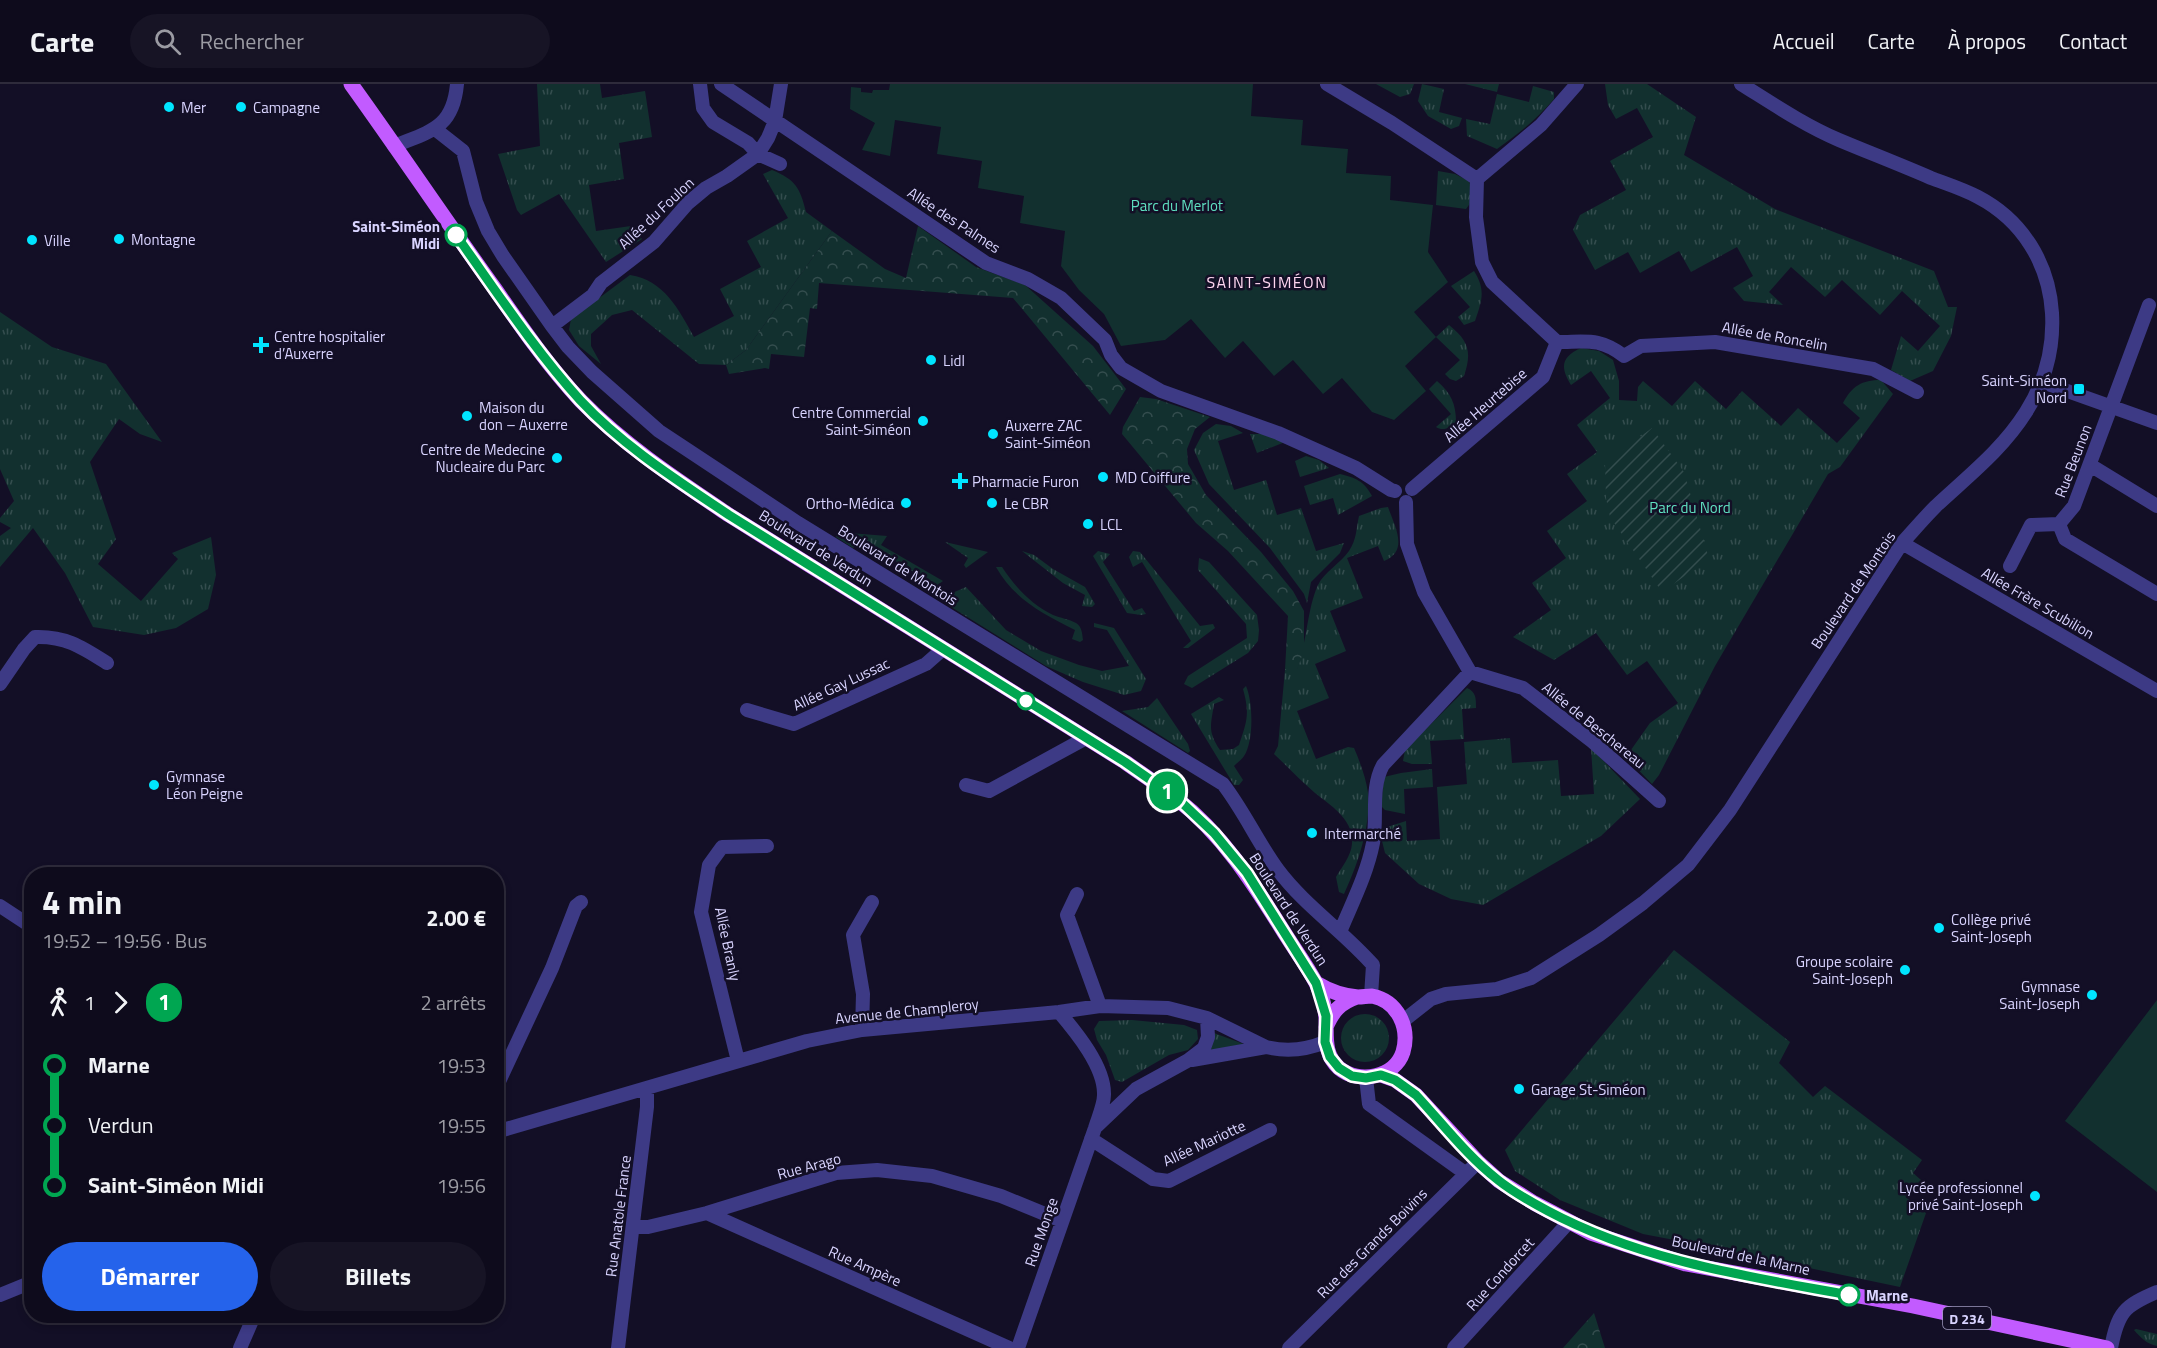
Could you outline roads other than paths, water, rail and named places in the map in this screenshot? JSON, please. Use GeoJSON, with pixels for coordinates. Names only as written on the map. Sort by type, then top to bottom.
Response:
{"type":"FeatureCollection","features":[{"type":"Feature","properties":{"kind":"main road","name":"Boulevard de Verdun"},"geometry":{"type":"LineString","coordinates":[[351,84],[538,350],[581,400],[620,437],[671,476],[729,515],[1125,762],[1178,799],[1214,833],[1247,873],[1316,983],[1326,1016],[1325,1035]]}},
{"type":"Feature","properties":{"kind":"main road"},"geometry":{"type":"LineString","coordinates":[[1316,983],[1327,989],[1382,1000],[1394,1008],[1403,1021],[1406,1042],[1401,1056],[1393,1067],[1373,1076],[1352,1076],[1339,1068],[1330,1057],[1325,1035],[1333,1012],[1344,1002],[1364,997]]}},
{"type":"Feature","properties":{"kind":"main road","name":"D 234"},"geometry":{"type":"LineString","coordinates":[[1401,1056],[1416,1095]]}},
{"type":"Feature","properties":{"kind":"main road","name":"D 234"},"geometry":{"type":"LineString","coordinates":[[1373,1076],[1395,1080],[1416,1095]]}},
{"type":"Feature","properties":{"kind":"main road","name":"Boulevard de la Marne"},"geometry":{"type":"LineString","coordinates":[[1416,1095],[1478,1162],[1499,1181],[1591,1233],[1686,1264],[1913,1306],[2109,1348]]}},
{"type":"Feature","properties":{"kind":"street"},"geometry":{"type":"LineString","coordinates":[[394,146],[435,129],[453,110],[457,84]]}},
{"type":"Feature","properties":{"kind":"street"},"geometry":{"type":"LineString","coordinates":[[700,84],[703,108],[713,122],[748,143],[758,154],[780,164]]}},
{"type":"Feature","properties":{"kind":"street","name":"Allée des Palmes"},"geometry":{"type":"LineString","coordinates":[[721,84],[986,263],[1028,279],[1061,298],[1105,340],[1111,355],[1121,368],[1170,395],[1278,433],[1356,468],[1395,491]]}},
{"type":"Feature","properties":{"kind":"street","name":"Allée du Foulon"},"geometry":{"type":"LineString","coordinates":[[552,326],[593,295],[601,283],[654,242],[688,203],[706,188],[734,172],[758,154],[775,121],[781,84]]}},
{"type":"Feature","properties":{"kind":"street"},"geometry":{"type":"LineString","coordinates":[[1327,84],[1477,178]]}},
{"type":"Feature","properties":{"kind":"street"},"geometry":{"type":"LineString","coordinates":[[1557,342],[1492,282],[1482,262],[1476,217],[1477,178],[1541,125],[1577,84]]}},
{"type":"Feature","properties":{"kind":"street","name":"Boulevard de Montois"},"geometry":{"type":"LineString","coordinates":[[1403,1021],[1431,999],[1446,994],[1497,989],[1531,978],[1643,903],[1688,865],[1730,810],[1902,543],[1935,507],[2003,443],[2025,414],[2042,382],[2053,328],[2051,296],[2043,266],[2029,240],[2007,216],[1978,197],[1818,130],[1741,84]]}},
{"type":"Feature","properties":{"kind":"street","name":"Boulevard de Montois"},"geometry":{"type":"LineString","coordinates":[[435,129],[463,151],[476,202],[488,231],[503,256],[568,347],[592,372],[658,431],[798,523],[1223,784],[1238,803],[1278,870],[1324,919],[1352,941],[1373,965],[1364,997]]}},
{"type":"Feature","properties":{"kind":"street","name":"Rue Beunon"},"geometry":{"type":"LineString","coordinates":[[2059,524],[2074,506],[2149,305]]}},
{"type":"Feature","properties":{"kind":"street","name":"Allée de Roncelin"},"geometry":{"type":"LineString","coordinates":[[1557,342],[1599,341],[1624,356],[1641,346],[1715,342],[1873,369],[1917,392]]}},
{"type":"Feature","properties":{"kind":"street","name":"Allée Heurtebise"},"geometry":{"type":"LineString","coordinates":[[1412,489],[1543,377],[1557,342]]}},
{"type":"Feature","properties":{"kind":"street"},"geometry":{"type":"LineString","coordinates":[[2042,382],[2157,423]]}},
{"type":"Feature","properties":{"kind":"street"},"geometry":{"type":"LineString","coordinates":[[2090,465],[2157,506]]}},
{"type":"Feature","properties":{"kind":"street"},"geometry":{"type":"LineString","coordinates":[[1341,932],[1373,844],[1377,775],[1383,765],[1470,672],[1424,592],[1407,544],[1406,502],[1413,495],[1412,489],[1407,484],[1399,485],[1395,491],[1397,498],[1406,502]]}},
{"type":"Feature","properties":{"kind":"street"},"geometry":{"type":"LineString","coordinates":[[2010,566],[2031,525],[2059,524],[2065,539],[2157,594]]}},
{"type":"Feature","properties":{"kind":"street","name":"Allée Frère Scubilion"},"geometry":{"type":"LineString","coordinates":[[1902,543],[2157,691]]}},
{"type":"Feature","properties":{"kind":"street"},"geometry":{"type":"LineString","coordinates":[[0,684],[35,637],[53,637],[78,645],[107,663]]}},
{"type":"Feature","properties":{"kind":"street","name":"Allée Gay Lussac"},"geometry":{"type":"LineString","coordinates":[[747,710],[794,724],[926,664],[943,649]]}},
{"type":"Feature","properties":{"kind":"street","name":"Allée de Beschereau"},"geometry":{"type":"LineString","coordinates":[[1470,672],[1523,688],[1593,742],[1659,801]]}},
{"type":"Feature","properties":{"kind":"street"},"geometry":{"type":"LineString","coordinates":[[966,785],[989,791],[1086,738]]}},
{"type":"Feature","properties":{"kind":"street","name":"Allée Branly"},"geometry":{"type":"LineString","coordinates":[[738,1061],[701,912],[709,865],[722,847],[767,846]]}},
{"type":"Feature","properties":{"kind":"street"},"geometry":{"type":"LineString","coordinates":[[1077,894],[1068,915],[1100,1006]]}},
{"type":"Feature","properties":{"kind":"street"},"geometry":{"type":"LineString","coordinates":[[862,1030],[863,994],[853,935],[872,902]]}},
{"type":"Feature","properties":{"kind":"street"},"geometry":{"type":"LineString","coordinates":[[504,1071],[552,968],[576,906],[581,903]]}},
{"type":"Feature","properties":{"kind":"street"},"geometry":{"type":"LineString","coordinates":[[0,906],[24,922]]}},
{"type":"Feature","properties":{"kind":"street","name":"Avenue de Champleroy"},"geometry":{"type":"LineString","coordinates":[[504,1130],[807,1041],[862,1030],[1059,1012],[1100,1006],[1168,1008],[1207,1018],[1266,1047],[1304,1049],[1325,1035]]}},
{"type":"Feature","properties":{"kind":"street","name":"Rue Monge"},"geometry":{"type":"LineString","coordinates":[[1018,1348],[1093,1133],[1104,1095],[1098,1071],[1087,1048],[1059,1012]]}},
{"type":"Feature","properties":{"kind":"street","name":"Rue Monge"},"geometry":{"type":"LineString","coordinates":[[1093,1133],[1136,1089],[1187,1061],[1204,1048],[1208,1037],[1207,1018]]}},
{"type":"Feature","properties":{"kind":"street","name":"Rue Monge"},"geometry":{"type":"LineString","coordinates":[[1187,1061],[1266,1047]]}},
{"type":"Feature","properties":{"kind":"street"},"geometry":{"type":"LineString","coordinates":[[1373,1076],[1369,1104],[1465,1173]]}},
{"type":"Feature","properties":{"kind":"street","name":"Rue Anatole France"},"geometry":{"type":"LineString","coordinates":[[618,1348],[647,1107],[647,1088]]}},
{"type":"Feature","properties":{"kind":"street","name":"Allée Mariotte"},"geometry":{"type":"LineString","coordinates":[[1093,1133],[1153,1179],[1169,1181],[1270,1130]]}},
{"type":"Feature","properties":{"kind":"street","name":"Rue des Grands Boivins"},"geometry":{"type":"LineString","coordinates":[[1290,1348],[1478,1162]]}},
{"type":"Feature","properties":{"kind":"street","name":"Rue Arago"},"geometry":{"type":"LineString","coordinates":[[633,1227],[648,1227],[707,1214],[836,1173],[878,1170],[932,1176],[1001,1196],[1062,1221]]}},
{"type":"Feature","properties":{"kind":"street","name":"Rue Ampère"},"geometry":{"type":"LineString","coordinates":[[707,1214],[1009,1348]]}},
{"type":"Feature","properties":{"kind":"street","name":"Rue Condorcet"},"geometry":{"type":"LineString","coordinates":[[1454,1348],[1569,1222]]}},
{"type":"Feature","properties":{"kind":"street"},"geometry":{"type":"LineString","coordinates":[[0,1295],[24,1285]]}},
{"type":"Feature","properties":{"kind":"street"},"geometry":{"type":"LineString","coordinates":[[2109,1348],[2123,1312],[2134,1302],[2157,1292]]}},
{"type":"Feature","properties":{"kind":"street"},"geometry":{"type":"LineString","coordinates":[[240,1348],[251,1323]]}},
{"type":"Feature","properties":{"kind":"place","name":"Mer"},"geometry":{"type":"Point","coordinates":[169,107]}},
{"type":"Feature","properties":{"kind":"place","name":"Campagne"},"geometry":{"type":"Point","coordinates":[241,107]}},
{"type":"Feature","properties":{"kind":"place","name":"Saint-Siméon Midi"},"geometry":{"type":"Point","coordinates":[456,235]}},
{"type":"Feature","properties":{"kind":"place","name":"Montagne"},"geometry":{"type":"Point","coordinates":[119,239]}},
{"type":"Feature","properties":{"kind":"place","name":"Ville"},"geometry":{"type":"Point","coordinates":[32,240]}},
{"type":"Feature","properties":{"kind":"place","name":"Centre hospitalier d’Auxerre"},"geometry":{"type":"Point","coordinates":[261,345]}},
{"type":"Feature","properties":{"kind":"place","name":"Lidl"},"geometry":{"type":"Point","coordinates":[931,360]}},
{"type":"Feature","properties":{"kind":"place","name":"Saint-Siméon Nord"},"geometry":{"type":"Point","coordinates":[2079,389]}},
{"type":"Feature","properties":{"kind":"place","name":"Maison du don – Auxerre"},"geometry":{"type":"Point","coordinates":[467,416]}},
{"type":"Feature","properties":{"kind":"place","name":"Centre Commercial Saint-Siméon"},"geometry":{"type":"Point","coordinates":[923,421]}},
{"type":"Feature","properties":{"kind":"place","name":"Auxerre ZAC Saint-Siméon"},"geometry":{"type":"Point","coordinates":[993,434]}},
{"type":"Feature","properties":{"kind":"place","name":"Centre de Medecine Nucleaire du Parc"},"geometry":{"type":"Point","coordinates":[557,458]}},
{"type":"Feature","properties":{"kind":"place","name":"MD Coiffure"},"geometry":{"type":"Point","coordinates":[1103,477]}},
{"type":"Feature","properties":{"kind":"place","name":"Pharmacie Furon"},"geometry":{"type":"Point","coordinates":[960,481]}},
{"type":"Feature","properties":{"kind":"place","name":"Ortho-Médica"},"geometry":{"type":"Point","coordinates":[906,503]}},
{"type":"Feature","properties":{"kind":"place","name":"Le CBR"},"geometry":{"type":"Point","coordinates":[992,503]}},
{"type":"Feature","properties":{"kind":"place","name":"LCL"},"geometry":{"type":"Point","coordinates":[1088,524]}},
{"type":"Feature","properties":{"kind":"place","name":"Gymnase Léon Peigne"},"geometry":{"type":"Point","coordinates":[154,785]}},
{"type":"Feature","properties":{"kind":"place","name":"Intermarché"},"geometry":{"type":"Point","coordinates":[1312,833]}},
{"type":"Feature","properties":{"kind":"place","name":"Collège privé Saint-Joseph"},"geometry":{"type":"Point","coordinates":[1939,928]}},
{"type":"Feature","properties":{"kind":"place","name":"Groupe scolaire Saint-Joseph"},"geometry":{"type":"Point","coordinates":[1905,970]}},
{"type":"Feature","properties":{"kind":"place","name":"Gymnase Saint-Joseph"},"geometry":{"type":"Point","coordinates":[2092,995]}},
{"type":"Feature","properties":{"kind":"place","name":"Garage St-Siméon"},"geometry":{"type":"Point","coordinates":[1519,1089]}},
{"type":"Feature","properties":{"kind":"place","name":"Lycée professionnel privé Saint-Joseph"},"geometry":{"type":"Point","coordinates":[2035,1196]}},
{"type":"Feature","properties":{"kind":"place","name":"Marne"},"geometry":{"type":"Point","coordinates":[1849,1295]}},
{"type":"Feature","properties":{"kind":"district","name":"SAINT-SIMÉON"},"geometry":{"type":"Point","coordinates":[1267,282]}},
{"type":"Feature","properties":{"kind":"park label","name":"Parc du Merlot"},"geometry":{"type":"Point","coordinates":[1177,205]}},
{"type":"Feature","properties":{"kind":"park label","name":"Parc du Nord"},"geometry":{"type":"Point","coordinates":[1690,507]}}]}
